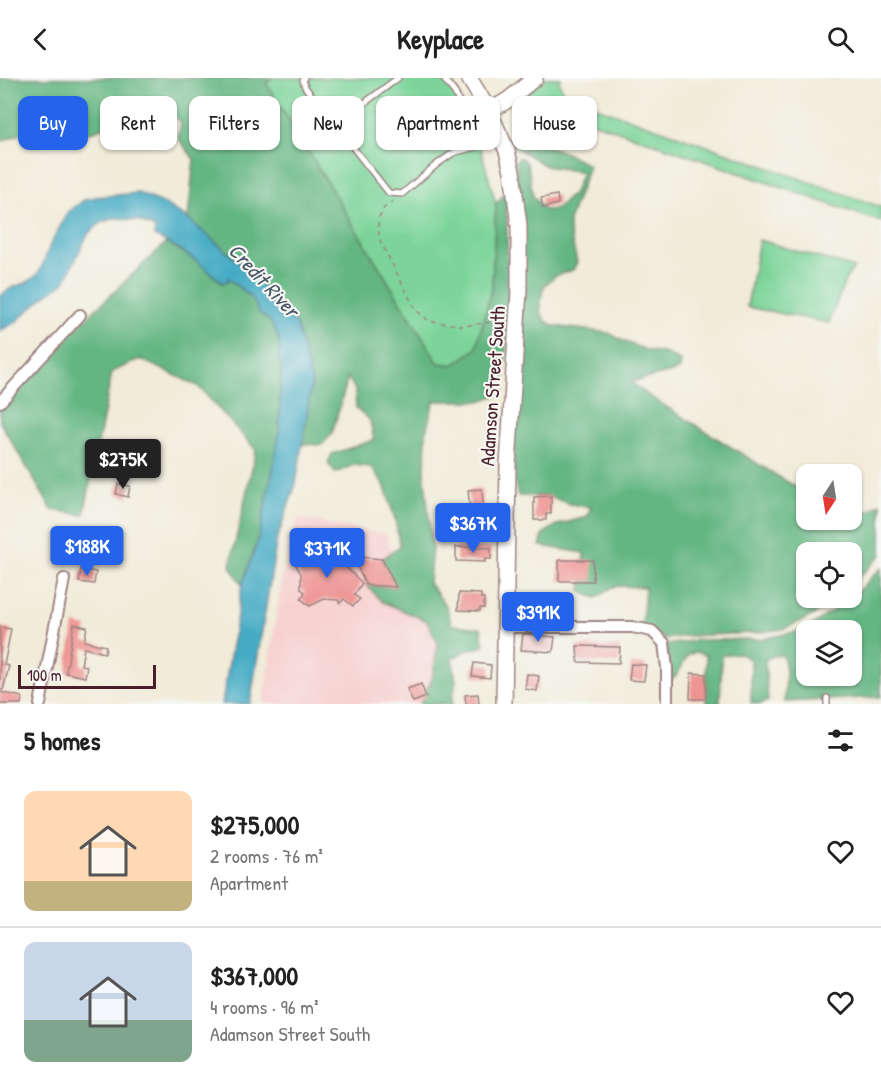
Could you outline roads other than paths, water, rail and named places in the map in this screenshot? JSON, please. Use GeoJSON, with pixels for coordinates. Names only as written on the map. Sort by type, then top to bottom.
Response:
{"type":"FeatureCollection","features":[{"type":"Feature","properties":{"kind":"main road","name":"Adamson Street South"},"geometry":{"type":"LineString","coordinates":[[469,78],[480,96]]}},
{"type":"Feature","properties":{"kind":"main road"},"geometry":{"type":"LineString","coordinates":[[500,105],[535,78]]}},
{"type":"Feature","properties":{"kind":"main road","name":"Adamson Street South"},"geometry":{"type":"LineString","coordinates":[[500,136],[512,171],[519,226],[519,281],[508,465],[504,704]]}},
{"type":"Feature","properties":{"kind":"street"},"geometry":{"type":"LineString","coordinates":[[0,402],[80,315]]}},
{"type":"Feature","properties":{"kind":"street"},"geometry":{"type":"LineString","coordinates":[[40,704],[64,579]]}},
{"type":"Feature","properties":{"kind":"street"},"geometry":{"type":"LineString","coordinates":[[505,627],[632,627],[652,630],[664,643],[667,704]]}},
{"type":"Feature","properties":{"kind":"lane"},"geometry":{"type":"LineString","coordinates":[[304,78],[305,87],[312,96]]}},
{"type":"Feature","properties":{"kind":"lane"},"geometry":{"type":"LineString","coordinates":[[364,103],[398,78]]}},
{"type":"Feature","properties":{"kind":"lane"},"geometry":{"type":"LineString","coordinates":[[443,78],[456,96]]}},
{"type":"Feature","properties":{"kind":"lane"},"geometry":{"type":"LineString","coordinates":[[355,150],[389,193],[402,194],[436,165],[453,153],[464,150]]}},
{"type":"Feature","properties":{"kind":"water","name":"Credit River"},"geometry":{"type":"Polygon","coordinates":[[[138,193],[165,204],[188,219],[247,269],[296,324],[312,382],[296,483],[277,539],[250,704],[222,704],[242,585],[258,540],[279,434],[281,365],[278,357],[280,350],[277,334],[269,320],[260,314],[252,298],[228,278],[227,282],[223,283],[190,256],[154,236],[155,228],[139,221],[117,218],[102,222],[88,234],[64,283],[41,299],[16,322],[0,331],[0,296],[37,275],[68,212],[84,200],[95,197],[138,193]]]}}]}
